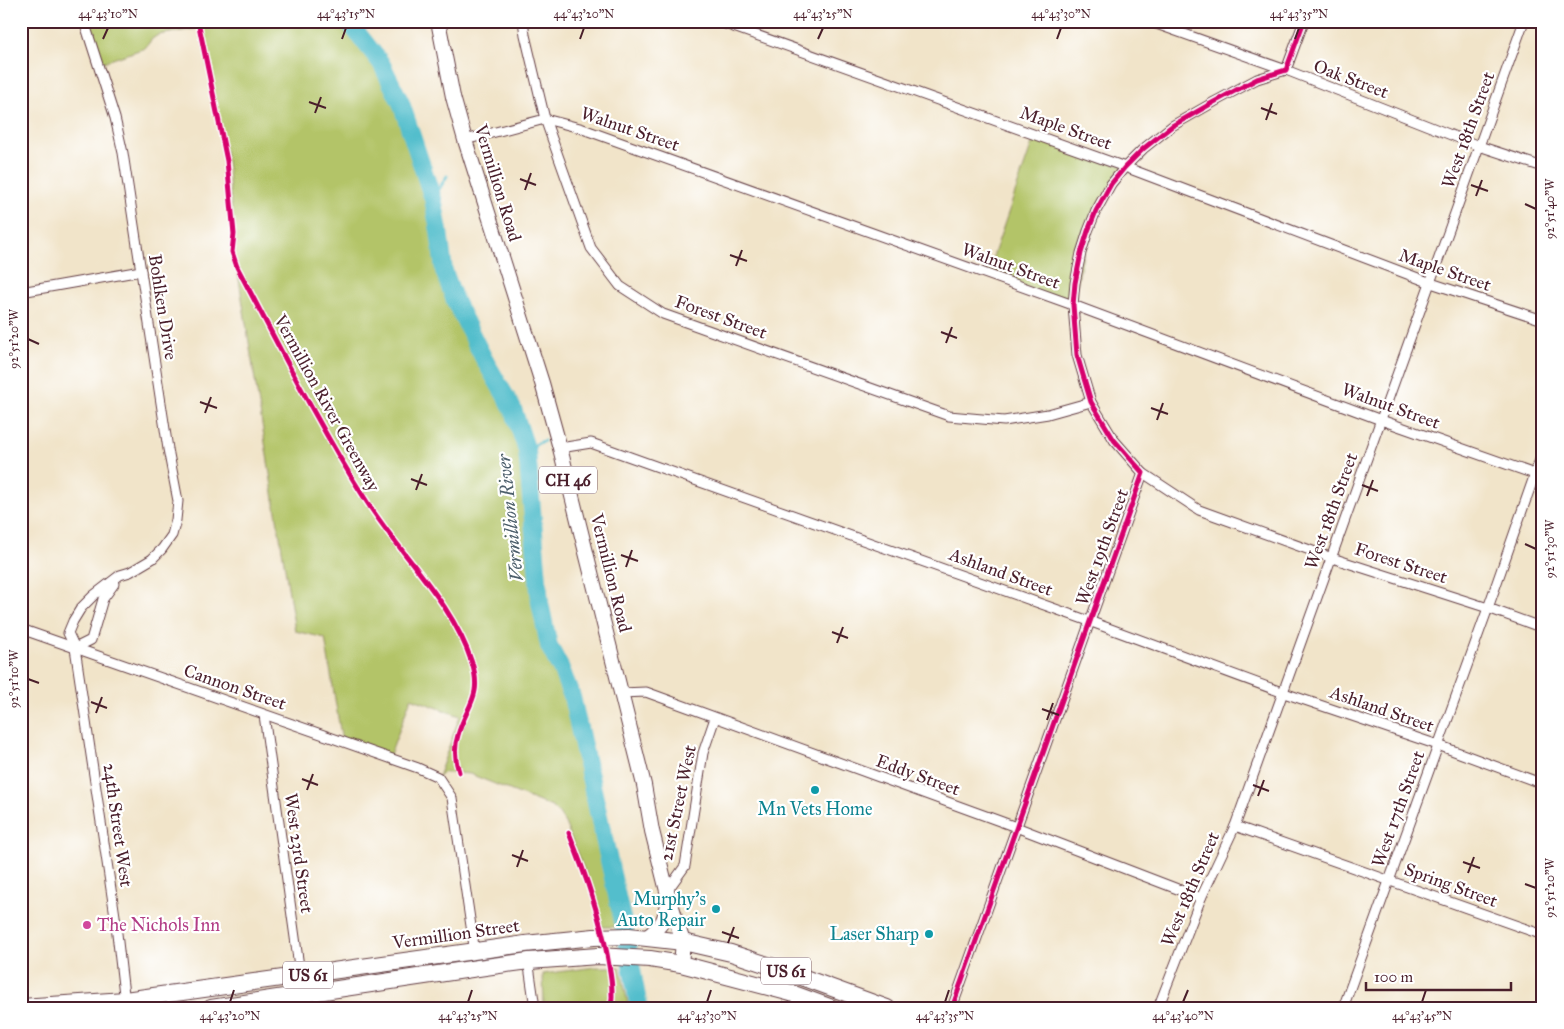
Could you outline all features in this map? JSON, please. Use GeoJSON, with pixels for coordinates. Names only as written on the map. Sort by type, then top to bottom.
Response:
{"type":"FeatureCollection","features":[{"type":"Feature","properties":{"kind":"highway","name":"Vermillion Street"},"geometry":{"type":"LineString","coordinates":[[21,1007],[125,1004],[300,976],[525,944],[594,937],[647,937],[683,942],[731,953],[780,968],[887,1008]]}},
{"type":"Feature","properties":{"kind":"highway","name":"Vermillion Street"},"geometry":{"type":"LineString","coordinates":[[211,1008],[529,961],[598,956],[650,959],[681,964],[791,993],[832,1008]]}},
{"type":"Feature","properties":{"kind":"main road","name":"Vermillion Road"},"geometry":{"type":"LineString","coordinates":[[438,21],[453,97],[465,140],[542,383],[560,448],[644,785],[652,832],[667,891],[683,942],[681,964]]}},
{"type":"Feature","properties":{"kind":"main road"},"geometry":{"type":"LineString","coordinates":[[647,937],[660,927],[665,918],[667,891]]}},
{"type":"Feature","properties":{"kind":"street","name":"Bohlken Drive"},"geometry":{"type":"LineString","coordinates":[[75,648],[68,633],[81,608],[120,575],[152,560],[162,549],[172,535],[178,501],[168,449],[123,153],[115,118],[84,21]]}},
{"type":"Feature","properties":{"kind":"street","name":"Forest Street"},"geometry":{"type":"LineString","coordinates":[[523,21],[545,119],[592,248],[620,286],[663,314],[949,416],[1004,421],[1048,414],[1091,402]]}},
{"type":"Feature","properties":{"kind":"street","name":"Maple Street"},"geometry":{"type":"LineString","coordinates":[[717,21],[1125,166],[1430,283],[1543,320]]}},
{"type":"Feature","properties":{"kind":"street","name":"Oak Street"},"geometry":{"type":"LineString","coordinates":[[1148,21],[1286,70],[1479,146],[1543,167]]}},
{"type":"Feature","properties":{"kind":"street"},"geometry":{"type":"LineString","coordinates":[[1286,70],[1304,21]]}},
{"type":"Feature","properties":{"kind":"street","name":"West 18th Street"},"geometry":{"type":"LineString","coordinates":[[1158,1008],[1201,898],[1235,826],[1524,21]]}},
{"type":"Feature","properties":{"kind":"street","name":"West 19th Street"},"geometry":{"type":"LineString","coordinates":[[952,1008],[1143,473],[1114,440],[1091,402],[1077,355],[1073,305],[1081,253],[1088,231],[1096,211],[1111,184],[1125,166],[1143,149],[1172,126],[1257,79],[1286,70]]}},
{"type":"Feature","properties":{"kind":"street","name":"Walnut Street"},"geometry":{"type":"LineString","coordinates":[[465,140],[545,119],[580,128],[1073,305],[1381,420],[1539,475]]}},
{"type":"Feature","properties":{"kind":"street"},"geometry":{"type":"LineString","coordinates":[[21,292],[141,271]]}},
{"type":"Feature","properties":{"kind":"street","name":"Ashland Street"},"geometry":{"type":"LineString","coordinates":[[560,448],[591,443],[1284,693],[1543,784]]}},
{"type":"Feature","properties":{"kind":"street","name":"West 17th Street"},"geometry":{"type":"LineString","coordinates":[[1342,1008],[1488,608],[1539,475],[1543,451]]}},
{"type":"Feature","properties":{"kind":"street","name":"Forest Street"},"geometry":{"type":"LineString","coordinates":[[1143,473],[1199,510],[1332,558],[1488,608],[1543,628]]}},
{"type":"Feature","properties":{"kind":"street"},"geometry":{"type":"LineString","coordinates":[[75,648],[91,640],[103,599],[120,575]]}},
{"type":"Feature","properties":{"kind":"street","name":"Cannon Street"},"geometry":{"type":"LineString","coordinates":[[21,629],[438,777],[452,798],[475,951]]}},
{"type":"Feature","properties":{"kind":"street","name":"24th Street West"},"geometry":{"type":"LineString","coordinates":[[75,648],[114,906],[125,1004]]}},
{"type":"Feature","properties":{"kind":"street","name":"Eddy Street"},"geometry":{"type":"LineString","coordinates":[[621,693],[646,692],[1201,898]]}},
{"type":"Feature","properties":{"kind":"street","name":"West 23rd Street"},"geometry":{"type":"LineString","coordinates":[[264,715],[304,995]]}},
{"type":"Feature","properties":{"kind":"street","name":"21st Street West"},"geometry":{"type":"LineString","coordinates":[[667,891],[685,866],[703,753],[715,718]]}},
{"type":"Feature","properties":{"kind":"street","name":"Spring Street"},"geometry":{"type":"LineString","coordinates":[[1235,826],[1543,935]]}},
{"type":"Feature","properties":{"kind":"street"},"geometry":{"type":"LineString","coordinates":[[525,944],[535,1008]]}},
{"type":"Feature","properties":{"kind":"street"},"geometry":{"type":"LineString","coordinates":[[475,951],[478,968]]}},
{"type":"Feature","properties":{"kind":"green space"},"geometry":{"type":"Polygon","coordinates":[[[84,21],[348,21],[381,63],[401,103],[433,199],[444,271],[455,301],[484,359],[513,409],[527,451],[540,603],[549,646],[572,697],[624,927],[602,927],[587,877],[565,823],[552,807],[470,774],[444,772],[438,777],[460,716],[411,698],[389,758],[342,742],[325,638],[295,631],[237,267],[232,252],[234,234],[227,161],[200,28],[158,35],[145,48],[98,64],[84,21]]]}},
{"type":"Feature","properties":{"kind":"green space"},"geometry":{"type":"Polygon","coordinates":[[[1035,135],[1125,167],[1088,231],[1073,305],[987,274],[1035,135]]]}},
{"type":"Feature","properties":{"kind":"green space"},"geometry":{"type":"Polygon","coordinates":[[[595,967],[620,967],[629,1008],[544,1008],[543,974],[595,967]]]}},
{"type":"Feature","properties":{"kind":"waterway","name":"Vermillion River"},"geometry":{"type":"LineString","coordinates":[[348,21],[381,63],[401,103],[433,199],[444,271],[455,301],[484,359],[513,409],[527,451],[540,603],[549,646],[572,697],[624,927],[639,1008]]}},
{"type":"Feature","properties":{"kind":"waterway"},"geometry":{"type":"LineString","coordinates":[[433,199],[447,176]]}},
{"type":"Feature","properties":{"kind":"waterway"},"geometry":{"type":"LineString","coordinates":[[527,451],[544,441]]}},
{"type":"Feature","properties":{"kind":"cycle path","name":"Vermillion River Greenway"},"geometry":{"type":"LineString","coordinates":[[198,21],[227,161],[234,234],[232,252],[237,267],[349,474],[380,522],[439,599],[463,640],[472,663],[476,685],[475,693],[461,725],[456,744],[459,772]]}},
{"type":"Feature","properties":{"kind":"cycle path"},"geometry":{"type":"LineString","coordinates":[[952,1008],[1143,473],[1114,440],[1091,402],[1077,355],[1073,305],[1081,253],[1088,231],[1096,211],[1111,184],[1143,149],[1172,126],[1214,102],[1257,79],[1286,70],[1304,21]]}},
{"type":"Feature","properties":{"kind":"cycle path"},"geometry":{"type":"LineString","coordinates":[[569,833],[581,863],[604,938],[611,981],[611,1008]]}},
{"type":"Feature","properties":{"kind":"place","name":"Mn Vets Home"},"geometry":{"type":"Point","coordinates":[815,790]}},
{"type":"Feature","properties":{"kind":"place","name":"Murphy's Auto Repair"},"geometry":{"type":"Point","coordinates":[716,909]}},
{"type":"Feature","properties":{"kind":"place","name":"The Nichols Inn"},"geometry":{"type":"Point","coordinates":[87,925]}},
{"type":"Feature","properties":{"kind":"place","name":"Laser Sharp"},"geometry":{"type":"Point","coordinates":[929,934]}}]}
